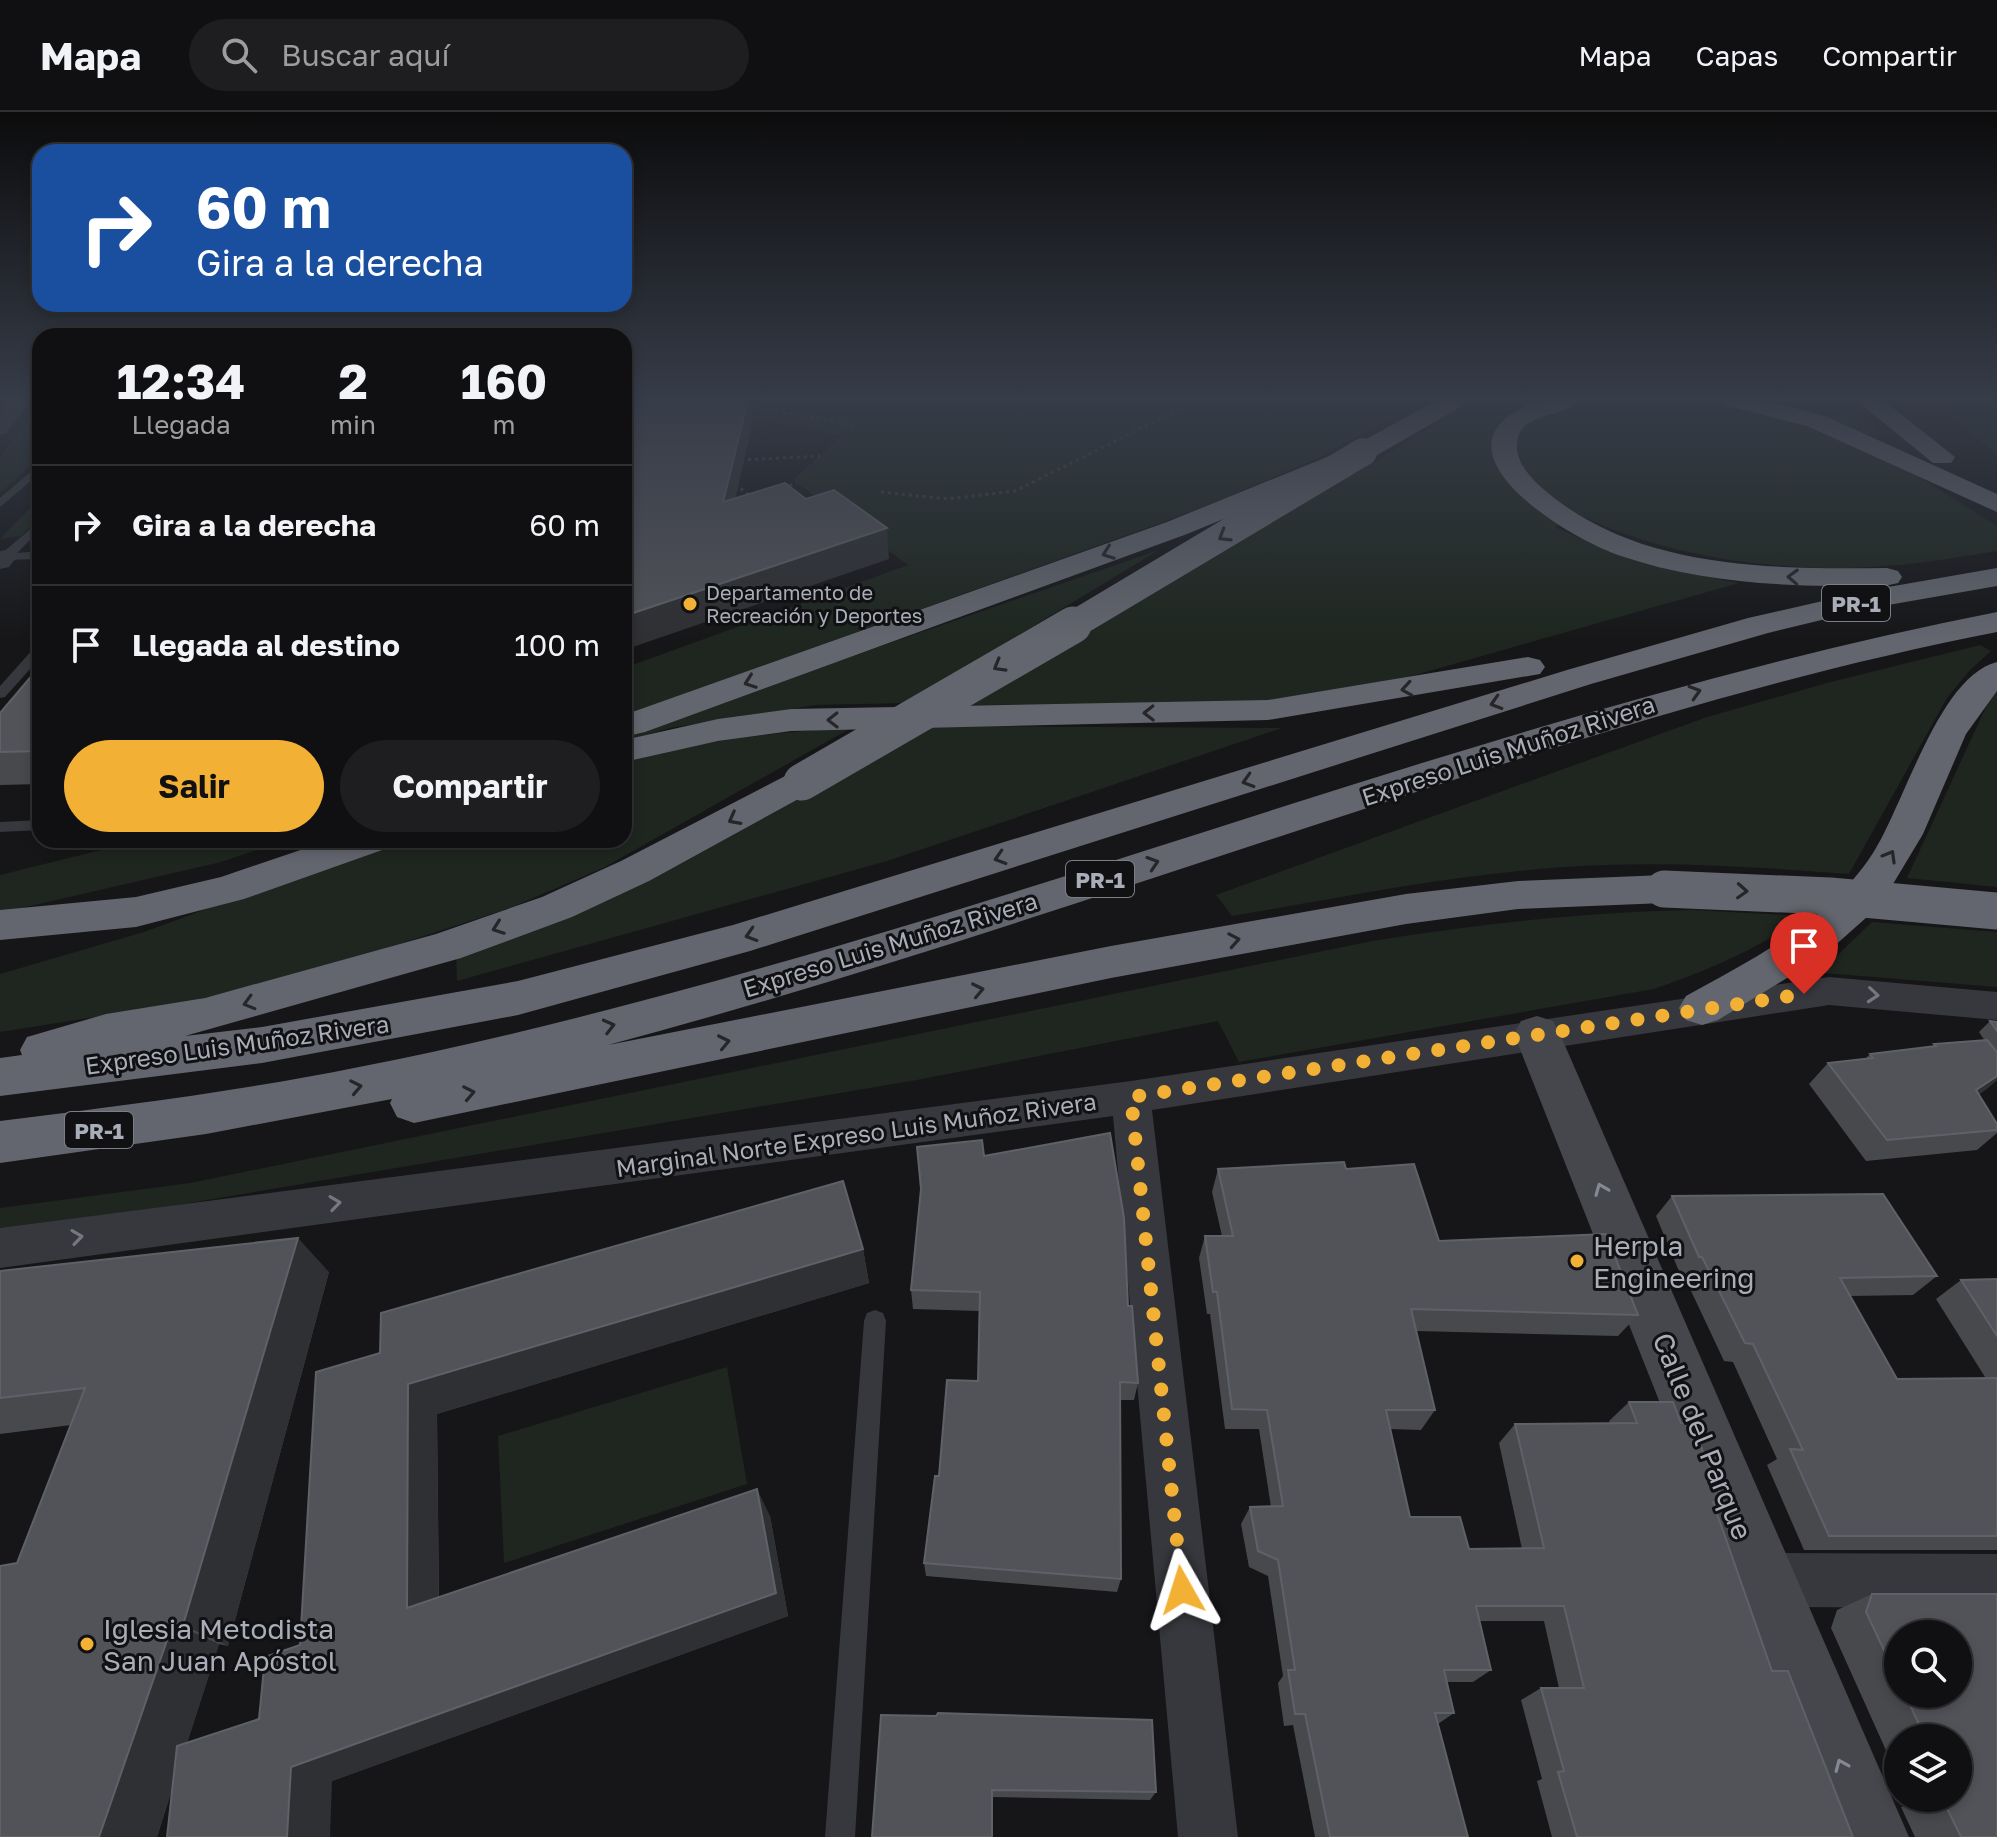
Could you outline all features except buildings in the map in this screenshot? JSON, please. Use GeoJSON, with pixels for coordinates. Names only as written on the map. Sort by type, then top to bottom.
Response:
{"type":"FeatureCollection","features":[{"type":"Feature","properties":{"kind":"highway"},"geometry":{"type":"LineString","coordinates":[[632,724],[1177,528],[1293,480]]}},
{"type":"Feature","properties":{"kind":"highway"},"geometry":{"type":"LineString","coordinates":[[0,1063],[106,1032],[205,1015],[446,947],[557,907],[635,871],[802,782],[1316,480]]}},
{"type":"Feature","properties":{"kind":"highway"},"geometry":{"type":"LineString","coordinates":[[1522,480],[1530,492],[1572,522],[1599,537],[1637,551],[1734,573],[1808,578],[1923,578],[1954,584]]}},
{"type":"Feature","properties":{"kind":"highway"},"geometry":{"type":"LineString","coordinates":[[1947,480],[1997,504]]}},
{"type":"Feature","properties":{"kind":"highway"},"geometry":{"type":"LineString","coordinates":[[1974,480],[1997,498]]}},
{"type":"Feature","properties":{"kind":"highway","name":"Expreso Luis Muñoz Rivera"},"geometry":{"type":"LineString","coordinates":[[0,1077],[262,1045],[518,998],[735,940],[1579,677],[1759,625],[1997,577]]}},
{"type":"Feature","properties":{"kind":"highway","name":"Expreso Luis Muñoz Rivera"},"geometry":{"type":"LineString","coordinates":[[0,1142],[197,1118],[410,1076],[637,1019],[861,955],[1701,689],[1921,635],[1997,622]]}},
{"type":"Feature","properties":{"kind":"highway"},"geometry":{"type":"LineString","coordinates":[[632,749],[718,730],[791,720],[1268,710],[1496,674],[1668,634],[1759,625]]}},
{"type":"Feature","properties":{"kind":"highway"},"geometry":{"type":"LineString","coordinates":[[1702,1008],[1803,951],[1853,909],[1891,856],[1932,767],[1975,690],[1997,672]]}},
{"type":"Feature","properties":{"kind":"highway"},"geometry":{"type":"LineString","coordinates":[[0,955],[21,951],[136,912],[296,848]]}},
{"type":"Feature","properties":{"kind":"highway"},"geometry":{"type":"LineString","coordinates":[[0,925],[136,912],[229,889],[348,848]]}},
{"type":"Feature","properties":{"kind":"highway"},"geometry":{"type":"LineString","coordinates":[[197,1118],[332,1119],[1111,962],[1406,909],[1518,895],[1664,889],[1730,890],[1905,901],[1997,911]]}},
{"type":"Feature","properties":{"kind":"street","name":"Marginal Norte Expreso Luis Muñoz Rivera"},"geometry":{"type":"LineString","coordinates":[[0,1248],[1131,1097],[1829,991],[1997,1006]]}},
{"type":"Feature","properties":{"kind":"street","name":"Calle del Parque"},"geometry":{"type":"LineString","coordinates":[[1537,1034],[1762,1580],[1872,1837]]}},
{"type":"Feature","properties":{"kind":"street"},"geometry":{"type":"LineString","coordinates":[[1131,1097],[1208,1837]]}},
{"type":"Feature","properties":{"kind":"street"},"geometry":{"type":"LineString","coordinates":[[1762,1580],[1997,1581]]}},
{"type":"Feature","properties":{"kind":"lane"},"geometry":{"type":"LineString","coordinates":[[0,504],[25,480]]}},
{"type":"Feature","properties":{"kind":"lane"},"geometry":{"type":"LineString","coordinates":[[2,559],[32,531]]}},
{"type":"Feature","properties":{"kind":"lane"},"geometry":{"type":"LineString","coordinates":[[2,559],[32,556]]}},
{"type":"Feature","properties":{"kind":"lane"},"geometry":{"type":"LineString","coordinates":[[0,694],[32,659]]}},
{"type":"Feature","properties":{"kind":"lane"},"geometry":{"type":"LineString","coordinates":[[0,827],[32,825]]}},
{"type":"Feature","properties":{"kind":"lane"},"geometry":{"type":"LineString","coordinates":[[840,1837],[875,1321]]}},
{"type":"Feature","properties":{"kind":"path"},"geometry":{"type":"LineString","coordinates":[[881,492],[940,500],[982,498],[1015,491],[1036,480]]}},
{"type":"Feature","properties":{"kind":"path"},"geometry":{"type":"LineString","coordinates":[[774,490],[797,483]]}},
{"type":"Feature","properties":{"kind":"path"},"geometry":{"type":"LineString","coordinates":[[725,489],[740,488],[763,507]]}},
{"type":"Feature","properties":{"kind":"path"},"geometry":{"type":"LineString","coordinates":[[740,500],[763,494]]}},
{"type":"Feature","properties":{"kind":"shaded area"},"geometry":{"type":"Polygon","coordinates":[[[0,480],[14,480],[0,493],[0,480]]]}},
{"type":"Feature","properties":{"kind":"shaded area"},"geometry":{"type":"Polygon","coordinates":[[[794,480],[1265,480],[1191,512],[632,713],[632,665],[908,565],[794,480]]]}},
{"type":"Feature","properties":{"kind":"shaded area"},"geometry":{"type":"Polygon","coordinates":[[[1343,480],[1924,480],[1997,526],[1997,551],[1918,563],[1834,568],[1761,564],[1687,552],[1617,531],[1584,517],[1555,527],[1645,561],[1739,583],[1373,687],[1253,704],[966,705],[1343,480]]]}},
{"type":"Feature","properties":{"kind":"shaded area"},"geometry":{"type":"Polygon","coordinates":[[[32,506],[32,525],[21,536],[0,539],[32,506]]]}},
{"type":"Feature","properties":{"kind":"shaded area"},"geometry":{"type":"Polygon","coordinates":[[[1159,550],[906,703],[816,705],[670,728],[632,740],[632,732],[1159,550]]]}},
{"type":"Feature","properties":{"kind":"shaded area"},"geometry":{"type":"Polygon","coordinates":[[[1980,645],[1991,651],[1947,698],[1849,874],[1697,865],[1559,867],[1418,884],[1232,916],[1216,895],[1707,717],[1980,645]]]}},
{"type":"Feature","properties":{"kind":"shaded area"},"geometry":{"type":"Polygon","coordinates":[[[1997,690],[1997,887],[1907,878],[1986,707],[1997,690]]]}},
{"type":"Feature","properties":{"kind":"shaded area"},"geometry":{"type":"Polygon","coordinates":[[[933,726],[1282,728],[887,861],[457,981],[456,955],[611,897],[682,863],[933,726]]]}},
{"type":"Feature","properties":{"kind":"shaded area"},"geometry":{"type":"Polygon","coordinates":[[[851,728],[603,868],[510,908],[295,978],[172,1005],[0,1032],[0,974],[144,932],[371,848],[632,848],[632,757],[793,732],[851,728]]]}},
{"type":"Feature","properties":{"kind":"shaded area"},"geometry":{"type":"Polygon","coordinates":[[[110,848],[263,848],[221,862],[0,913],[0,875],[110,848]]]}},
{"type":"Feature","properties":{"kind":"shaded area"},"geometry":{"type":"Polygon","coordinates":[[[1694,910],[1805,916],[1732,958],[1654,989],[1239,1062],[1218,1021],[917,1080],[0,1235],[0,1208],[190,1183],[1372,941],[1532,920],[1694,910]]]}},
{"type":"Feature","properties":{"kind":"shaded area"},"geometry":{"type":"Polygon","coordinates":[[[1872,922],[1997,932],[1997,987],[1824,973],[1822,970],[1872,922]]]}},
{"type":"Feature","properties":{"kind":"shaded area"},"geometry":{"type":"Polygon","coordinates":[[[727,1367],[747,1484],[504,1563],[498,1436],[727,1367]]]}},
{"type":"Feature","properties":{"kind":"place","name":"Departamento de Recreación y Deportes"},"geometry":{"type":"Point","coordinates":[690,604]}},
{"type":"Feature","properties":{"kind":"place","name":"Herpla Engineering"},"geometry":{"type":"Point","coordinates":[1577,1261]}},
{"type":"Feature","properties":{"kind":"place","name":"Iglesia Metodista San Juan Apόstol"},"geometry":{"type":"Point","coordinates":[87,1644]}},
{"type":"Feature","properties":{"kind":"route"},"geometry":{"type":"LineString","coordinates":[[1182,1590],[1131,1097],[1804,994]]}}]}
